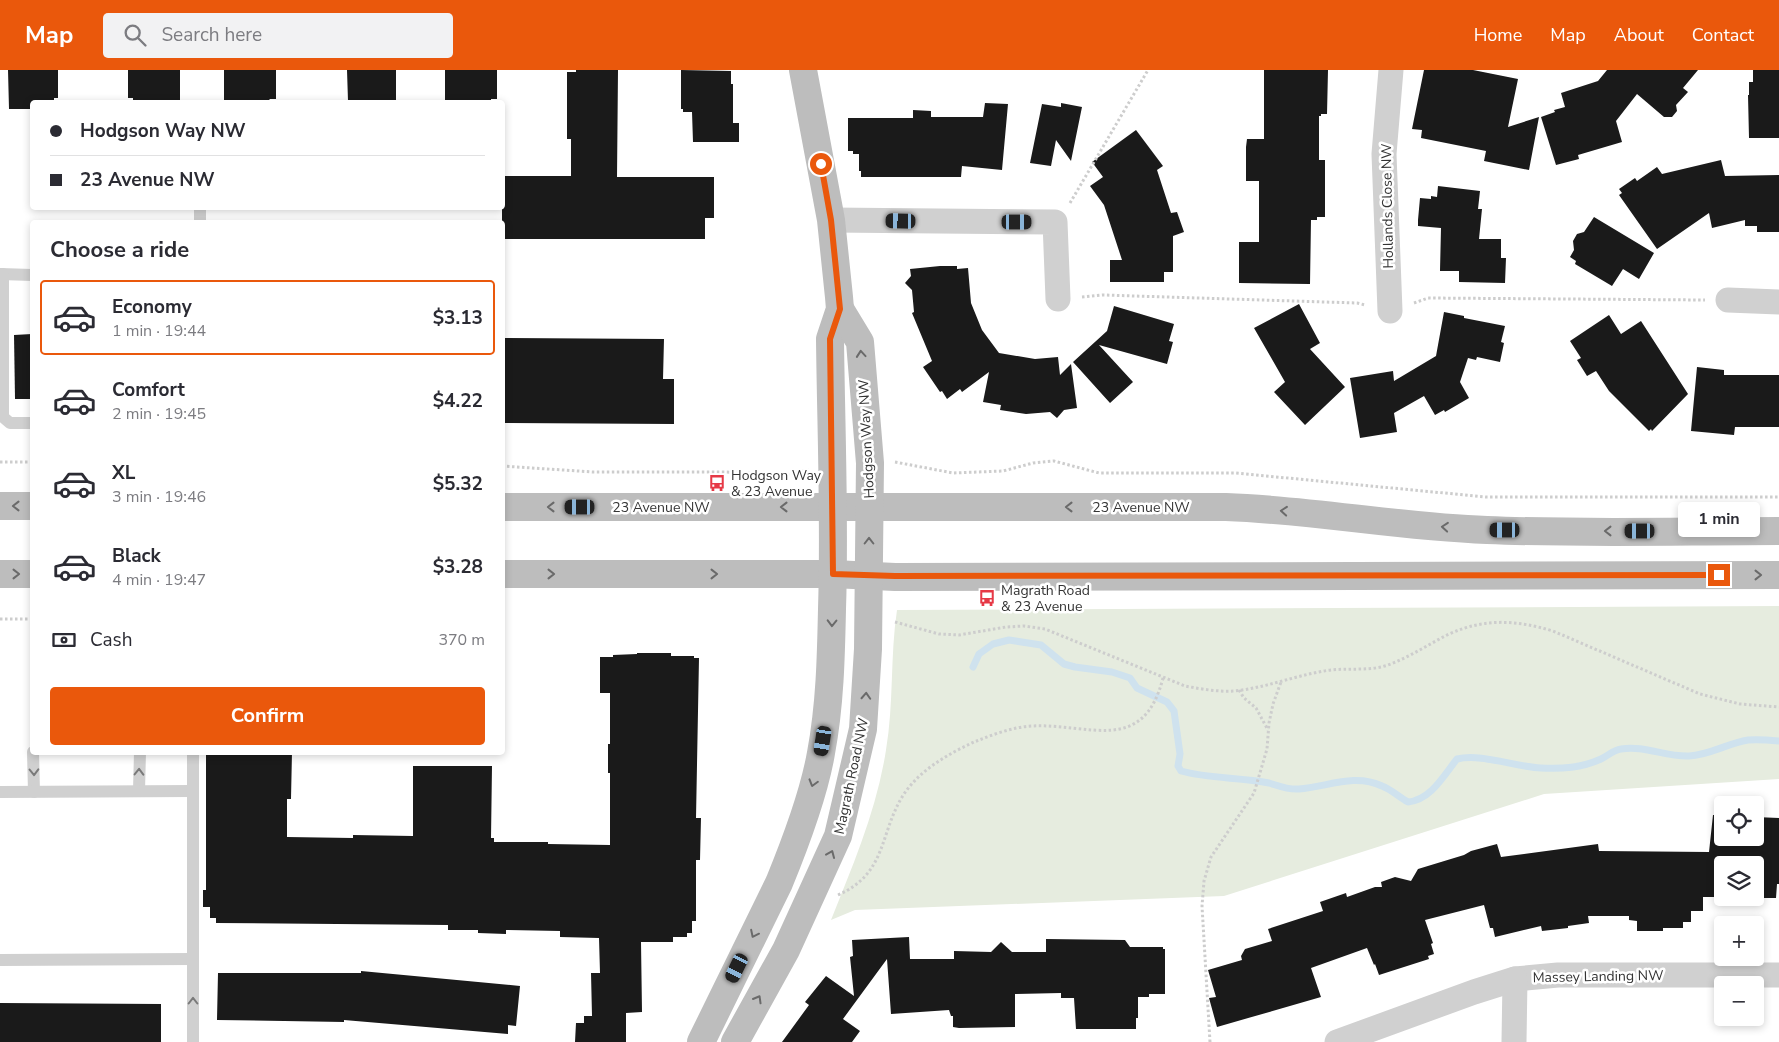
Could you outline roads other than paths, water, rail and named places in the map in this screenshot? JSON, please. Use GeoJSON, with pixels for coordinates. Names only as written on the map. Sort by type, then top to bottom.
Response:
{"type":"FeatureCollection","features":[{"type":"Feature","properties":{"kind":"main road","name":"Hodgson Way NW"},"geometry":{"type":"LineString","coordinates":[[804,70],[831,220],[840,309],[830,339],[833,574]]}},
{"type":"Feature","properties":{"kind":"main road","name":"Hodgson Way NW"},"geometry":{"type":"LineString","coordinates":[[840,309],[860,342],[870,463],[869,575]]}},
{"type":"Feature","properties":{"kind":"main road"},"geometry":{"type":"LineString","coordinates":[[0,506],[30,506]]}},
{"type":"Feature","properties":{"kind":"main road","name":"23 Avenue NW"},"geometry":{"type":"LineString","coordinates":[[505,507],[1226,507],[1486,530],[1779,531]]}},
{"type":"Feature","properties":{"kind":"main road"},"geometry":{"type":"LineString","coordinates":[[0,574],[30,574]]}},
{"type":"Feature","properties":{"kind":"main road"},"geometry":{"type":"LineString","coordinates":[[505,574],[833,574],[895,576],[1779,575]]}},
{"type":"Feature","properties":{"kind":"main road"},"geometry":{"type":"LineString","coordinates":[[701,1042],[779,882],[789,858],[812,787],[821,754],[830,690],[833,574]]}},
{"type":"Feature","properties":{"kind":"main road","name":"Magrath Road NW"},"geometry":{"type":"LineString","coordinates":[[735,1042],[786,950],[838,836],[863,729],[869,575]]}},
{"type":"Feature","properties":{"kind":"street","name":"Hollands Close NW"},"geometry":{"type":"LineString","coordinates":[[1390,311],[1384,154],[1391,70]]}},
{"type":"Feature","properties":{"kind":"street"},"geometry":{"type":"LineString","coordinates":[[831,220],[1056,222],[1058,299]]}},
{"type":"Feature","properties":{"kind":"street"},"geometry":{"type":"LineString","coordinates":[[1728,300],[1779,302]]}},
{"type":"Feature","properties":{"kind":"street","name":"Massey Landing NW"},"geometry":{"type":"LineString","coordinates":[[1337,1042],[1515,979],[1558,975],[1779,975]]}},
{"type":"Feature","properties":{"kind":"street"},"geometry":{"type":"LineString","coordinates":[[1514,1042],[1515,979]]}},
{"type":"Feature","properties":{"kind":"lane"},"geometry":{"type":"LineString","coordinates":[[30,275],[1,280],[1,416],[10,423],[30,423]]}},
{"type":"Feature","properties":{"kind":"lane"},"geometry":{"type":"LineString","coordinates":[[33,755],[34,792]]}},
{"type":"Feature","properties":{"kind":"lane"},"geometry":{"type":"LineString","coordinates":[[139,791],[140,755]]}},
{"type":"Feature","properties":{"kind":"lane"},"geometry":{"type":"LineString","coordinates":[[193,755],[193,1042]]}},
{"type":"Feature","properties":{"kind":"lane"},"geometry":{"type":"LineString","coordinates":[[0,792],[193,791]]}},
{"type":"Feature","properties":{"kind":"lane"},"geometry":{"type":"LineString","coordinates":[[0,960],[193,960]]}},
{"type":"Feature","properties":{"kind":"waterway"},"geometry":{"type":"LineString","coordinates":[[973,667],[979,654],[993,644],[1009,640],[1041,645],[1064,664],[1112,672],[1130,678],[1137,688],[1167,702],[1174,711],[1180,754],[1178,766],[1181,771],[1258,781],[1295,789],[1340,782],[1372,782],[1386,788],[1408,802],[1424,797],[1430,792],[1457,759],[1477,758],[1531,767],[1564,768],[1594,762],[1621,749],[1630,748],[1689,756],[1704,754],[1748,740],[1779,741]]}},
{"type":"Feature","properties":{"kind":"place","name":"Hodgson Way & 23 Avenue"},"geometry":{"type":"Point","coordinates":[717,483]}},
{"type":"Feature","properties":{"kind":"place","name":"Magrath Road & 23 Avenue"},"geometry":{"type":"Point","coordinates":[987,598]}}]}
